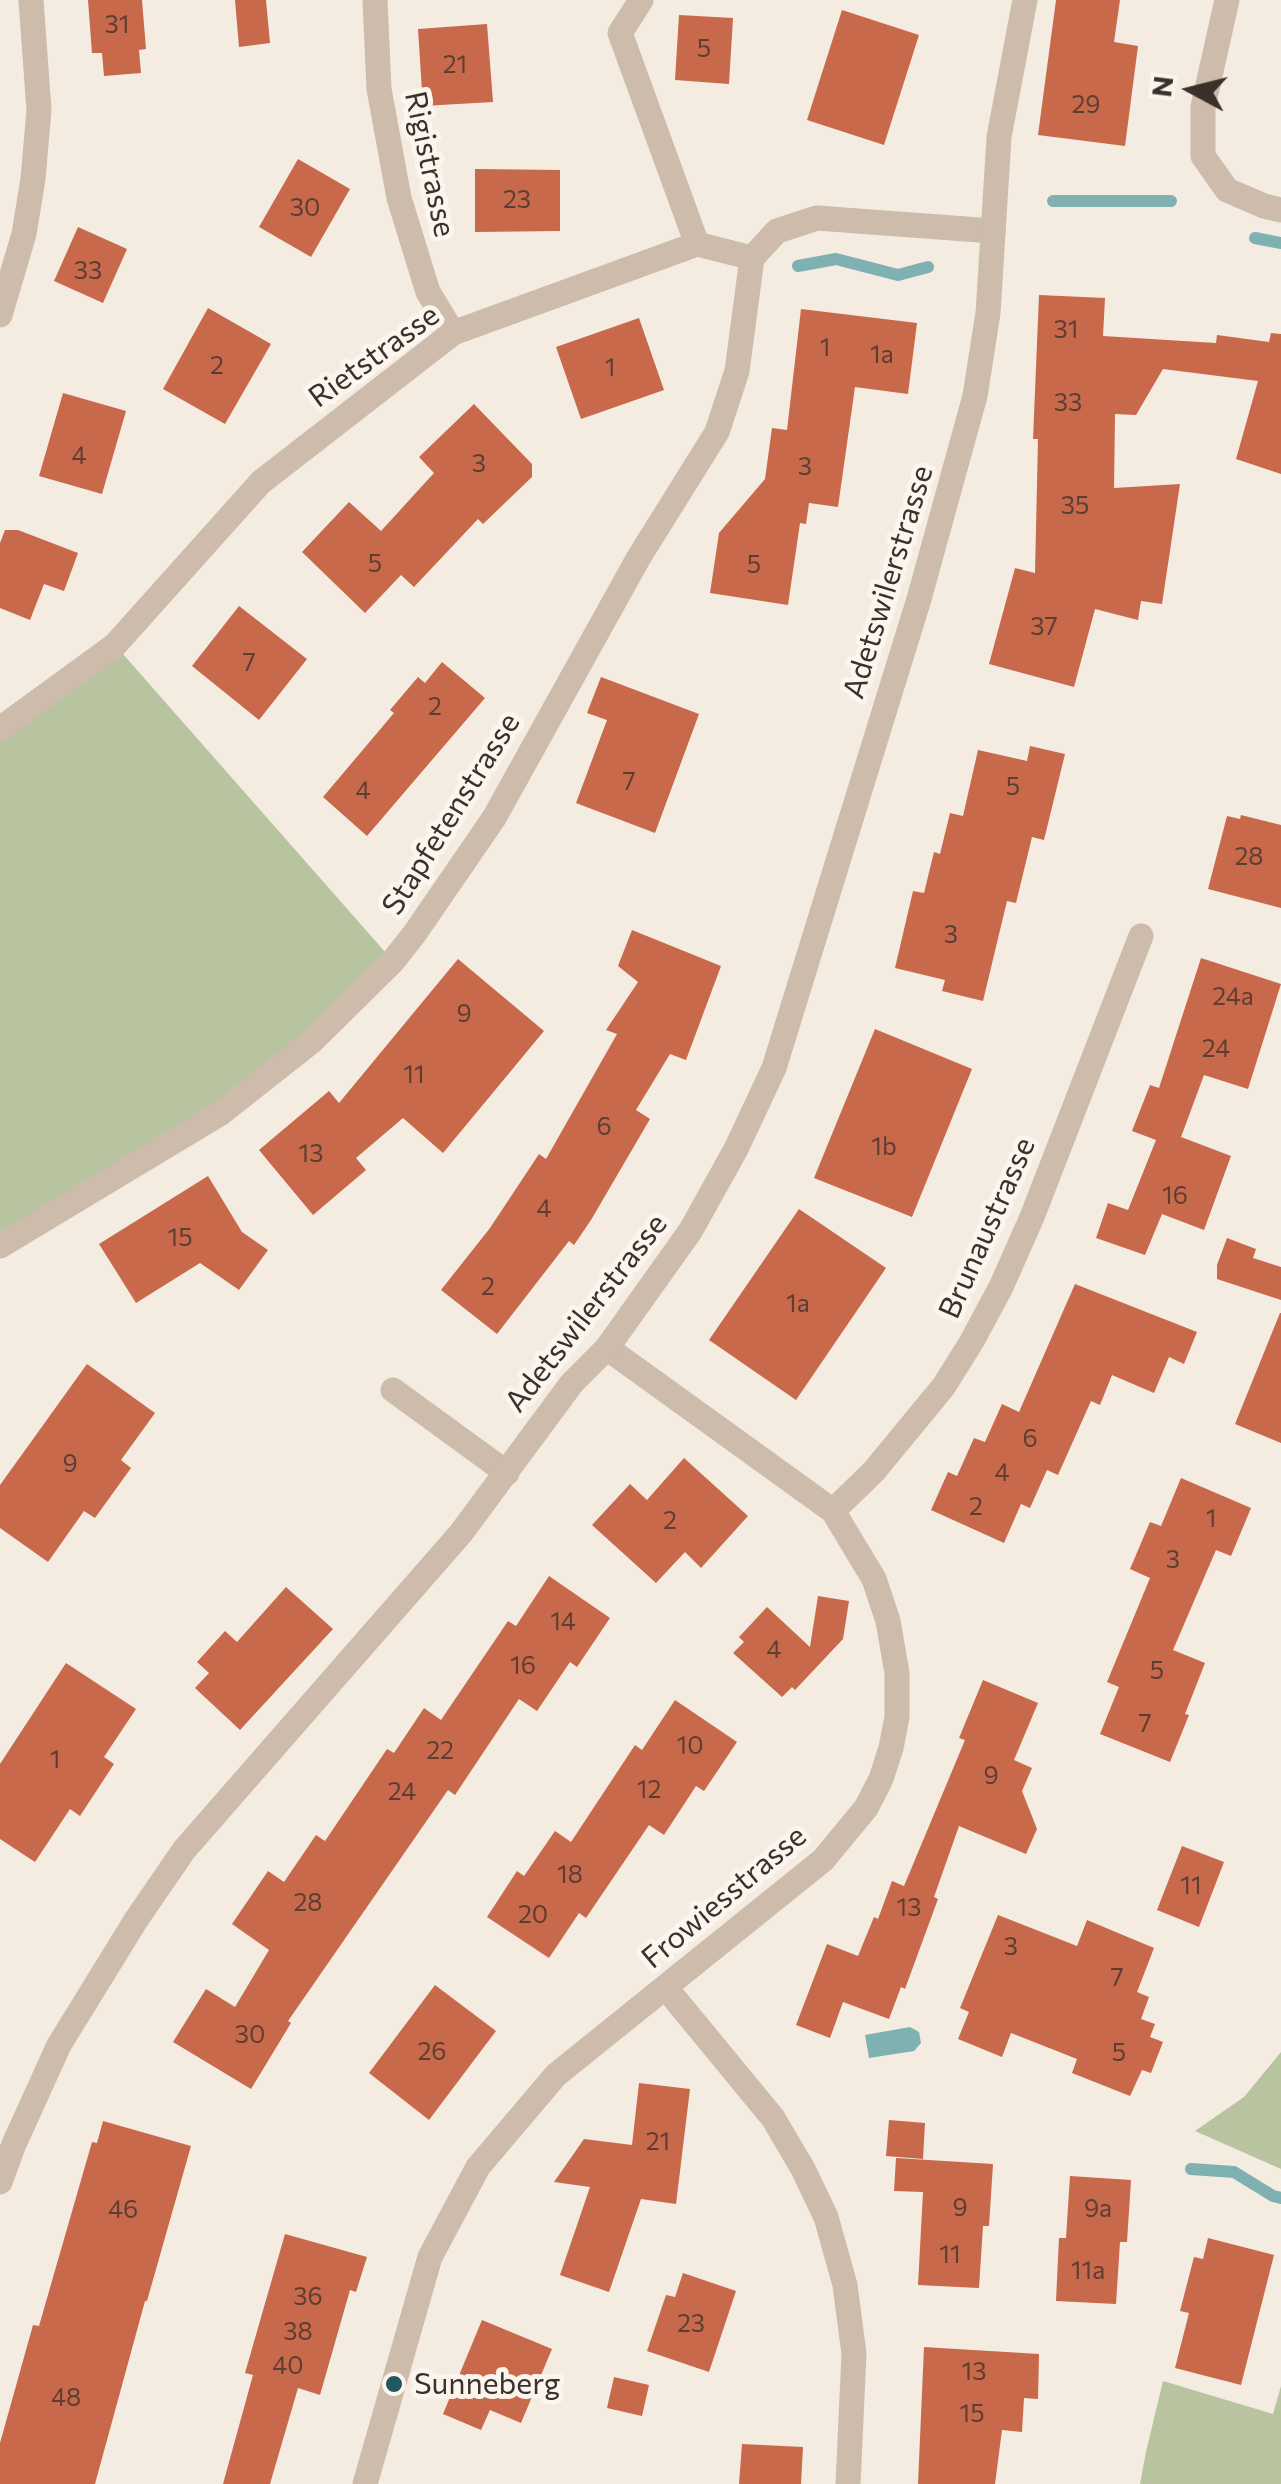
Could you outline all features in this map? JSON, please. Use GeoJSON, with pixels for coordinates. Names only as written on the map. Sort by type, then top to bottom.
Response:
{"type":"FeatureCollection","features":[{"type":"Feature","properties":{"kind":"street"},"geometry":{"type":"LineString","coordinates":[[0,315],[24,234],[33,179],[39,110],[31,0]]}},
{"type":"Feature","properties":{"kind":"street","name":"Rigistrasse"},"geometry":{"type":"LineString","coordinates":[[375,0],[380,88],[399,198],[428,292],[453,333]]}},
{"type":"Feature","properties":{"kind":"street"},"geometry":{"type":"LineString","coordinates":[[641,0],[620,34],[697,244],[752,258],[777,231],[818,218],[993,231]]}},
{"type":"Feature","properties":{"kind":"street","name":"Adetswilerstrasse"},"geometry":{"type":"LineString","coordinates":[[0,2182],[60,2045],[184,1850],[380,1628],[460,1533],[572,1384],[607,1348],[691,1230],[736,1149],[774,1068],[955,473],[978,379],[988,313],[999,136],[1025,0]]}},
{"type":"Feature","properties":{"kind":"street"},"geometry":{"type":"LineString","coordinates":[[1226,0],[1203,108],[1203,156],[1227,190],[1281,210]]}},
{"type":"Feature","properties":{"kind":"street","name":"Rietstrasse"},"geometry":{"type":"LineString","coordinates":[[0,729],[115,645],[261,482],[453,333],[697,244]]}},
{"type":"Feature","properties":{"kind":"street","name":"Stapfetenstrasse"},"geometry":{"type":"LineString","coordinates":[[0,1246],[221,1113],[311,1042],[393,961],[415,933],[494,818],[639,557],[717,432],[738,371],[752,258]]}},
{"type":"Feature","properties":{"kind":"street","name":"Brunaustrasse"},"geometry":{"type":"LineString","coordinates":[[834,1511],[944,1386],[994,1300],[1032,1217],[1140,936]]}},
{"type":"Feature","properties":{"kind":"street","name":"Frowiesstrasse"},"geometry":{"type":"LineString","coordinates":[[365,2484],[430,2257],[478,2167],[556,2075],[823,1860],[866,1808],[881,1779],[898,1717],[897,1673],[888,1621],[874,1579],[834,1511],[607,1348]]}},
{"type":"Feature","properties":{"kind":"street"},"geometry":{"type":"LineString","coordinates":[[393,1390],[507,1473]]}},
{"type":"Feature","properties":{"kind":"street"},"geometry":{"type":"LineString","coordinates":[[666,1988],[772,2118],[804,2169],[826,2217],[845,2285],[854,2354],[848,2484]]}},
{"type":"Feature","properties":{"kind":"green space"},"geometry":{"type":"Polygon","coordinates":[[[115,645],[393,961],[311,1042],[0,1246],[0,729],[115,645]]]}},
{"type":"Feature","properties":{"kind":"green space"},"geometry":{"type":"Polygon","coordinates":[[[1281,2052],[1281,2169],[1195,2131],[1244,2097],[1281,2052]]]}},
{"type":"Feature","properties":{"kind":"green space"},"geometry":{"type":"Polygon","coordinates":[[[1163,2381],[1273,2414],[1281,2386],[1281,2484],[1140,2484],[1163,2381]]]}},
{"type":"Feature","properties":{"kind":"water"},"geometry":{"type":"Polygon","coordinates":[[[910,2027],[919,2032],[921,2043],[914,2051],[869,2058],[865,2035],[910,2027]]]}},
{"type":"Feature","properties":{"kind":"building"},"geometry":{"type":"Polygon","coordinates":[[[88,0],[142,0],[146,49],[139,50],[141,73],[104,76],[102,53],[92,53],[88,0]]]}},
{"type":"Feature","properties":{"kind":"building"},"geometry":{"type":"Polygon","coordinates":[[[235,0],[266,0],[270,43],[239,47],[235,0]]]}},
{"type":"Feature","properties":{"kind":"building"},"geometry":{"type":"Polygon","coordinates":[[[1056,0],[1120,0],[1114,42],[1138,46],[1125,146],[1038,135],[1056,0]]]}},
{"type":"Feature","properties":{"kind":"building"},"geometry":{"type":"Polygon","coordinates":[[[842,10],[919,35],[884,145],[807,120],[842,10]]]}},
{"type":"Feature","properties":{"kind":"building"},"geometry":{"type":"Polygon","coordinates":[[[679,15],[733,18],[729,84],[675,80],[679,15]]]}},
{"type":"Feature","properties":{"kind":"building"},"geometry":{"type":"Polygon","coordinates":[[[487,24],[493,102],[423,106],[418,29],[487,24]]]}},
{"type":"Feature","properties":{"kind":"building"},"geometry":{"type":"Polygon","coordinates":[[[298,159],[350,189],[311,257],[259,227],[298,159]]]}},
{"type":"Feature","properties":{"kind":"building"},"geometry":{"type":"Polygon","coordinates":[[[475,169],[560,170],[560,231],[475,232],[475,169]]]}},
{"type":"Feature","properties":{"kind":"building"},"geometry":{"type":"Polygon","coordinates":[[[78,227],[127,249],[103,303],[54,281],[78,227]]]}},
{"type":"Feature","properties":{"kind":"building"},"geometry":{"type":"Polygon","coordinates":[[[1039,295],[1105,298],[1103,336],[1216,343],[1217,335],[1269,342],[1271,333],[1281,334],[1281,474],[1236,459],[1258,381],[1163,369],[1136,415],[1115,414],[1114,488],[1180,484],[1162,604],[1141,601],[1138,620],[1095,609],[1074,687],[989,664],[1015,568],[1035,573],[1038,439],[1033,439],[1039,295]]]}},
{"type":"Feature","properties":{"kind":"building"},"geometry":{"type":"Polygon","coordinates":[[[208,308],[271,344],[225,424],[163,389],[208,308]]]}},
{"type":"Feature","properties":{"kind":"building"},"geometry":{"type":"Polygon","coordinates":[[[801,309],[917,323],[908,394],[855,387],[838,507],[809,503],[806,524],[800,523],[788,605],[710,593],[719,533],[765,479],[772,428],[787,430],[801,309]]]}},
{"type":"Feature","properties":{"kind":"building"},"geometry":{"type":"Polygon","coordinates":[[[639,318],[664,390],[581,419],[556,347],[639,318]]]}},
{"type":"Feature","properties":{"kind":"building"},"geometry":{"type":"Polygon","coordinates":[[[63,393],[126,411],[102,494],[39,476],[63,393]]]}},
{"type":"Feature","properties":{"kind":"building"},"geometry":{"type":"Polygon","coordinates":[[[474,404],[532,464],[532,477],[483,524],[478,519],[414,587],[401,575],[365,613],[302,552],[349,502],[381,531],[434,473],[419,457],[474,404]]]}},
{"type":"Feature","properties":{"kind":"building"},"geometry":{"type":"Polygon","coordinates":[[[5,530],[18,530],[78,553],[64,591],[44,584],[30,620],[0,608],[0,543],[5,530]]]}},
{"type":"Feature","properties":{"kind":"building"},"geometry":{"type":"Polygon","coordinates":[[[239,606],[307,659],[259,720],[192,666],[239,606]]]}},
{"type":"Feature","properties":{"kind":"building"},"geometry":{"type":"Polygon","coordinates":[[[442,662],[485,698],[367,836],[323,797],[394,713],[390,710],[418,677],[425,683],[442,662]]]}},
{"type":"Feature","properties":{"kind":"building"},"geometry":{"type":"Polygon","coordinates":[[[601,677],[699,714],[655,833],[576,803],[607,720],[587,713],[601,677]]]}},
{"type":"Feature","properties":{"kind":"building"},"geometry":{"type":"Polygon","coordinates":[[[1030,746],[1065,754],[1044,840],[1032,837],[1016,903],[1007,901],[983,1001],[942,991],[945,980],[895,968],[913,891],[924,893],[934,852],[940,854],[950,813],[963,816],[978,750],[1027,761],[1030,746]]]}},
{"type":"Feature","properties":{"kind":"building"},"geometry":{"type":"Polygon","coordinates":[[[1241,815],[1281,825],[1281,908],[1208,889],[1227,816],[1240,819],[1241,815]]]}},
{"type":"Feature","properties":{"kind":"building"},"geometry":{"type":"Polygon","coordinates":[[[632,930],[721,966],[686,1060],[670,1054],[636,1110],[650,1119],[591,1220],[574,1245],[569,1241],[497,1334],[441,1290],[490,1228],[539,1154],[546,1159],[617,1034],[606,1030],[638,982],[618,966],[632,930]]]}},
{"type":"Feature","properties":{"kind":"building"},"geometry":{"type":"Polygon","coordinates":[[[1201,958],[1281,984],[1248,1089],[1204,1075],[1181,1137],[1231,1156],[1204,1230],[1162,1214],[1145,1255],[1096,1238],[1108,1203],[1128,1210],[1156,1140],[1132,1131],[1150,1085],[1159,1088],[1201,958]]]}},
{"type":"Feature","properties":{"kind":"building"},"geometry":{"type":"Polygon","coordinates":[[[458,959],[544,1031],[443,1153],[403,1118],[356,1158],[366,1170],[313,1215],[259,1150],[329,1091],[339,1103],[458,959]]]}},
{"type":"Feature","properties":{"kind":"building"},"geometry":{"type":"Polygon","coordinates":[[[875,1029],[972,1069],[912,1217],[814,1178],[875,1029]]]}},
{"type":"Feature","properties":{"kind":"building"},"geometry":{"type":"Polygon","coordinates":[[[208,1176],[242,1232],[268,1250],[239,1290],[200,1263],[136,1303],[99,1244],[208,1176]]]}},
{"type":"Feature","properties":{"kind":"building"},"geometry":{"type":"Polygon","coordinates":[[[799,1209],[886,1268],[796,1400],[709,1340],[799,1209]]]}},
{"type":"Feature","properties":{"kind":"building"},"geometry":{"type":"Polygon","coordinates":[[[1227,1238],[1256,1249],[1253,1258],[1281,1267],[1281,1300],[1217,1279],[1217,1265],[1227,1238]]]}},
{"type":"Feature","properties":{"kind":"building"},"geometry":{"type":"Polygon","coordinates":[[[1075,1284],[1197,1332],[1184,1364],[1169,1357],[1154,1393],[1112,1375],[1100,1405],[1091,1401],[1058,1475],[1047,1470],[1030,1508],[1021,1504],[1004,1543],[931,1510],[948,1472],[957,1476],[974,1438],[985,1442],[1002,1404],[1019,1412],[1075,1284]]]}},
{"type":"Feature","properties":{"kind":"building"},"geometry":{"type":"Polygon","coordinates":[[[1281,1313],[1281,1443],[1235,1424],[1281,1313]]]}},
{"type":"Feature","properties":{"kind":"building"},"geometry":{"type":"Polygon","coordinates":[[[87,1364],[155,1413],[121,1460],[131,1468],[95,1518],[84,1511],[48,1562],[0,1528],[0,1485],[87,1364]]]}},
{"type":"Feature","properties":{"kind":"building"},"geometry":{"type":"Polygon","coordinates":[[[684,1458],[748,1516],[701,1568],[685,1552],[656,1583],[592,1525],[630,1484],[647,1500],[684,1458]]]}},
{"type":"Feature","properties":{"kind":"building"},"geometry":{"type":"Polygon","coordinates":[[[1181,1478],[1251,1508],[1231,1556],[1216,1550],[1173,1650],[1205,1663],[1170,1762],[1100,1734],[1119,1687],[1107,1682],[1150,1578],[1130,1569],[1150,1522],[1161,1526],[1181,1478]]]}},
{"type":"Feature","properties":{"kind":"building"},"geometry":{"type":"Polygon","coordinates":[[[549,1576],[610,1618],[577,1667],[570,1662],[537,1711],[519,1699],[455,1795],[448,1790],[288,2021],[291,2023],[251,2089],[173,2042],[206,1989],[235,2007],[269,1950],[232,1924],[268,1871],[284,1882],[316,1835],[325,1841],[387,1749],[394,1753],[424,1708],[441,1720],[508,1621],[516,1626],[549,1576]]]}},
{"type":"Feature","properties":{"kind":"building"},"geometry":{"type":"Polygon","coordinates":[[[286,1587],[333,1629],[240,1730],[195,1688],[209,1673],[197,1662],[225,1631],[237,1642],[286,1587]]]}},
{"type":"Feature","properties":{"kind":"building"},"geometry":{"type":"Polygon","coordinates":[[[818,1596],[849,1601],[843,1639],[795,1690],[792,1687],[782,1697],[733,1653],[744,1642],[739,1637],[767,1607],[810,1647],[818,1596]]]}},
{"type":"Feature","properties":{"kind":"building"},"geometry":{"type":"Polygon","coordinates":[[[66,1663],[136,1709],[104,1757],[114,1764],[80,1816],[70,1809],[35,1862],[0,1839],[0,1764],[66,1663]]]}},
{"type":"Feature","properties":{"kind":"building"},"geometry":{"type":"Polygon","coordinates":[[[983,1680],[1038,1703],[1014,1760],[1032,1768],[1022,1791],[1037,1829],[1026,1854],[959,1826],[934,1897],[938,1899],[905,1989],[901,1987],[889,2019],[843,2002],[830,2038],[796,2025],[827,1944],[858,1956],[892,1881],[904,1886],[965,1740],[959,1738],[983,1680]]]}},
{"type":"Feature","properties":{"kind":"building"},"geometry":{"type":"Polygon","coordinates":[[[675,1700],[737,1742],[704,1791],[696,1786],[664,1835],[649,1825],[586,1918],[579,1913],[549,1958],[487,1917],[517,1871],[524,1876],[555,1831],[571,1842],[635,1745],[642,1750],[675,1700]]]}},
{"type":"Feature","properties":{"kind":"building"},"geometry":{"type":"Polygon","coordinates":[[[1182,1846],[1224,1862],[1199,1927],[1157,1910],[1182,1846]]]}},
{"type":"Feature","properties":{"kind":"building"},"geometry":{"type":"Polygon","coordinates":[[[998,1915],[1077,1946],[1087,1920],[1154,1948],[1137,1992],[1149,1997],[1141,2019],[1155,2024],[1150,2037],[1163,2042],[1151,2073],[1142,2070],[1130,2096],[1072,2073],[1077,2059],[1011,2033],[1002,2057],[958,2039],[969,2012],[960,2008],[998,1915]]]}},
{"type":"Feature","properties":{"kind":"building"},"geometry":{"type":"Polygon","coordinates":[[[435,1985],[496,2031],[429,2120],[369,2073],[435,1985]]]}},
{"type":"Feature","properties":{"kind":"building"},"geometry":{"type":"Polygon","coordinates":[[[639,2083],[690,2089],[676,2204],[641,2199],[609,2292],[560,2275],[590,2187],[554,2182],[584,2139],[632,2145],[639,2083]]]}},
{"type":"Feature","properties":{"kind":"building"},"geometry":{"type":"Polygon","coordinates":[[[889,2120],[925,2123],[923,2159],[886,2156],[889,2120]]]}},
{"type":"Feature","properties":{"kind":"building"},"geometry":{"type":"Polygon","coordinates":[[[103,2121],[191,2146],[95,2484],[0,2484],[0,2443],[33,2325],[39,2326],[92,2142],[97,2143],[103,2121]]]}},
{"type":"Feature","properties":{"kind":"building"},"geometry":{"type":"Polygon","coordinates":[[[896,2158],[993,2164],[979,2288],[918,2285],[923,2192],[894,2191],[896,2158]]]}},
{"type":"Feature","properties":{"kind":"building"},"geometry":{"type":"Polygon","coordinates":[[[1070,2176],[1131,2180],[1127,2242],[1120,2242],[1116,2304],[1056,2301],[1059,2238],[1066,2238],[1070,2176]]]}},
{"type":"Feature","properties":{"kind":"building"},"geometry":{"type":"Polygon","coordinates":[[[285,2234],[367,2257],[356,2292],[350,2290],[320,2395],[298,2388],[270,2484],[223,2484],[253,2375],[245,2373],[285,2234]]]}},
{"type":"Feature","properties":{"kind":"building"},"geometry":{"type":"Polygon","coordinates":[[[1208,2238],[1274,2255],[1241,2385],[1175,2368],[1189,2313],[1180,2311],[1194,2257],[1203,2259],[1208,2238]]]}},
{"type":"Feature","properties":{"kind":"building"},"geometry":{"type":"Polygon","coordinates":[[[683,2273],[736,2291],[709,2372],[647,2351],[666,2295],[675,2297],[683,2273]]]}},
{"type":"Feature","properties":{"kind":"building"},"geometry":{"type":"Polygon","coordinates":[[[482,2320],[552,2349],[521,2423],[490,2410],[481,2430],[443,2414],[482,2320]]]}},
{"type":"Feature","properties":{"kind":"building"},"geometry":{"type":"Polygon","coordinates":[[[924,2347],[1039,2354],[1038,2399],[1024,2398],[1022,2432],[1002,2430],[995,2484],[918,2484],[924,2347]]]}},
{"type":"Feature","properties":{"kind":"building"},"geometry":{"type":"Polygon","coordinates":[[[614,2377],[649,2385],[642,2416],[607,2408],[614,2377]]]}},
{"type":"Feature","properties":{"kind":"building"},"geometry":{"type":"Polygon","coordinates":[[[742,2444],[803,2447],[801,2484],[739,2484],[742,2444]]]}},
{"type":"Feature","properties":{"kind":"waterway"},"geometry":{"type":"LineString","coordinates":[[1053,201],[1171,201]]}},
{"type":"Feature","properties":{"kind":"waterway"},"geometry":{"type":"LineString","coordinates":[[1255,238],[1281,243]]}},
{"type":"Feature","properties":{"kind":"waterway"},"geometry":{"type":"LineString","coordinates":[[798,266],[836,259],[898,275],[928,267]]}},
{"type":"Feature","properties":{"kind":"waterway"},"geometry":{"type":"LineString","coordinates":[[1191,2169],[1234,2172],[1281,2198]]}},
{"type":"Feature","properties":{"kind":"place","name":"Sunneberg"},"geometry":{"type":"Point","coordinates":[394,2384]}}]}
